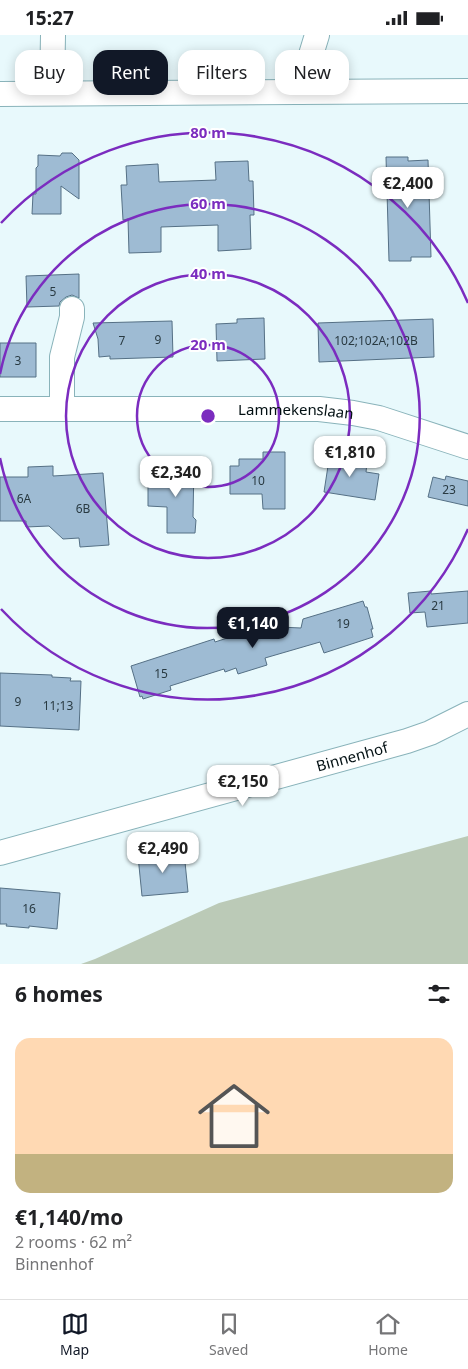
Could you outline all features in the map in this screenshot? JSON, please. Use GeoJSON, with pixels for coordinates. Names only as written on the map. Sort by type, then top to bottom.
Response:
{"type":"FeatureCollection","features":[{"type":"Feature","properties":{"kind":"street"},"geometry":{"type":"LineString","coordinates":[[53,35],[53,50]]}},
{"type":"Feature","properties":{"kind":"street"},"geometry":{"type":"LineString","coordinates":[[313,50],[317,35]]}},
{"type":"Feature","properties":{"kind":"street"},"geometry":{"type":"LineString","coordinates":[[349,92],[468,91]]}},
{"type":"Feature","properties":{"kind":"street"},"geometry":{"type":"LineString","coordinates":[[83,93],[275,92]]}},
{"type":"Feature","properties":{"kind":"street"},"geometry":{"type":"LineString","coordinates":[[0,93],[15,93]]}},
{"type":"Feature","properties":{"kind":"street"},"geometry":{"type":"LineString","coordinates":[[62,409],[62,357],[72,317],[72,309]]}},
{"type":"Feature","properties":{"kind":"street","name":"Lammekenslaan"},"geometry":{"type":"LineString","coordinates":[[0,409],[319,409],[353,413],[402,424],[468,447]]}},
{"type":"Feature","properties":{"kind":"street","name":"Binnenhof"},"geometry":{"type":"LineString","coordinates":[[0,853],[407,741],[430,733],[468,714]]}},
{"type":"Feature","properties":{"kind":"green space"},"geometry":{"type":"Polygon","coordinates":[[[468,836],[468,964],[81,964],[219,903],[468,836]]]}},
{"type":"Feature","properties":{"kind":"building"},"geometry":{"type":"Polygon","coordinates":[[[62,153],[72,153],[79,160],[79,199],[61,186],[61,214],[32,214],[33,194],[36,194],[38,155],[60,156],[62,153]]]}},
{"type":"Feature","properties":{"kind":"building"},"geometry":{"type":"Polygon","coordinates":[[[386,157],[408,157],[408,161],[428,160],[431,257],[411,257],[411,261],[389,261],[386,157]]]}},
{"type":"Feature","properties":{"kind":"building"},"geometry":{"type":"Polygon","coordinates":[[[248,161],[249,181],[253,181],[254,215],[250,215],[251,249],[218,251],[218,225],[161,227],[161,252],[129,253],[128,219],[123,220],[121,185],[127,185],[126,166],[158,164],[159,182],[216,180],[215,162],[248,161]]]}},
{"type":"Feature","properties":{"kind":"building"},"geometry":{"type":"Polygon","coordinates":[[[79,274],[79,298],[72,295],[66,297],[60,302],[59,306],[27,307],[26,276],[79,274]]]}},
{"type":"Feature","properties":{"kind":"building"},"geometry":{"type":"Polygon","coordinates":[[[264,318],[265,359],[217,361],[216,324],[237,323],[237,319],[264,318]]]}},
{"type":"Feature","properties":{"kind":"building"},"geometry":{"type":"Polygon","coordinates":[[[433,319],[434,357],[319,362],[318,323],[433,319]]]}},
{"type":"Feature","properties":{"kind":"building"},"geometry":{"type":"Polygon","coordinates":[[[172,321],[173,357],[110,359],[110,356],[99,357],[98,339],[93,323],[172,321]]]}},
{"type":"Feature","properties":{"kind":"building"},"geometry":{"type":"Polygon","coordinates":[[[0,343],[36,343],[36,377],[0,377],[0,343]]]}},
{"type":"Feature","properties":{"kind":"building"},"geometry":{"type":"Polygon","coordinates":[[[263,452],[285,452],[285,509],[263,509],[262,494],[230,494],[230,466],[239,466],[239,459],[263,459],[263,452]]]}},
{"type":"Feature","properties":{"kind":"building"},"geometry":{"type":"Polygon","coordinates":[[[330,453],[352,457],[352,461],[367,463],[366,472],[379,474],[375,500],[324,492],[330,453]]]}},
{"type":"Feature","properties":{"kind":"building"},"geometry":{"type":"Polygon","coordinates":[[[168,464],[194,464],[193,517],[196,520],[195,533],[167,533],[167,507],[148,506],[148,484],[167,484],[168,464]]]}},
{"type":"Feature","properties":{"kind":"building"},"geometry":{"type":"Polygon","coordinates":[[[53,466],[53,476],[103,473],[109,545],[80,547],[79,538],[63,539],[49,526],[26,527],[26,521],[0,521],[0,477],[28,477],[28,467],[53,466]]]}},
{"type":"Feature","properties":{"kind":"building"},"geometry":{"type":"Polygon","coordinates":[[[446,476],[468,481],[468,506],[428,497],[433,477],[445,480],[446,476]]]}},
{"type":"Feature","properties":{"kind":"building"},"geometry":{"type":"Polygon","coordinates":[[[431,591],[431,594],[468,591],[468,623],[427,627],[425,612],[410,613],[408,593],[431,591]]]}},
{"type":"Feature","properties":{"kind":"building"},"geometry":{"type":"Polygon","coordinates":[[[363,601],[365,607],[367,607],[373,629],[371,629],[373,637],[324,653],[320,642],[265,658],[267,665],[238,674],[236,668],[225,672],[224,669],[170,686],[171,690],[143,699],[142,696],[140,697],[131,666],[214,639],[215,642],[249,631],[250,634],[278,625],[279,627],[301,628],[303,619],[363,601]]]}},
{"type":"Feature","properties":{"kind":"building"},"geometry":{"type":"Polygon","coordinates":[[[0,673],[52,675],[52,677],[71,678],[70,681],[81,681],[79,730],[0,726],[0,673]]]}},
{"type":"Feature","properties":{"kind":"building"},"geometry":{"type":"Polygon","coordinates":[[[184,852],[188,892],[142,896],[138,856],[184,852]]]}},
{"type":"Feature","properties":{"kind":"building"},"geometry":{"type":"Polygon","coordinates":[[[0,888],[60,893],[57,929],[0,924],[0,888]]]}}]}
